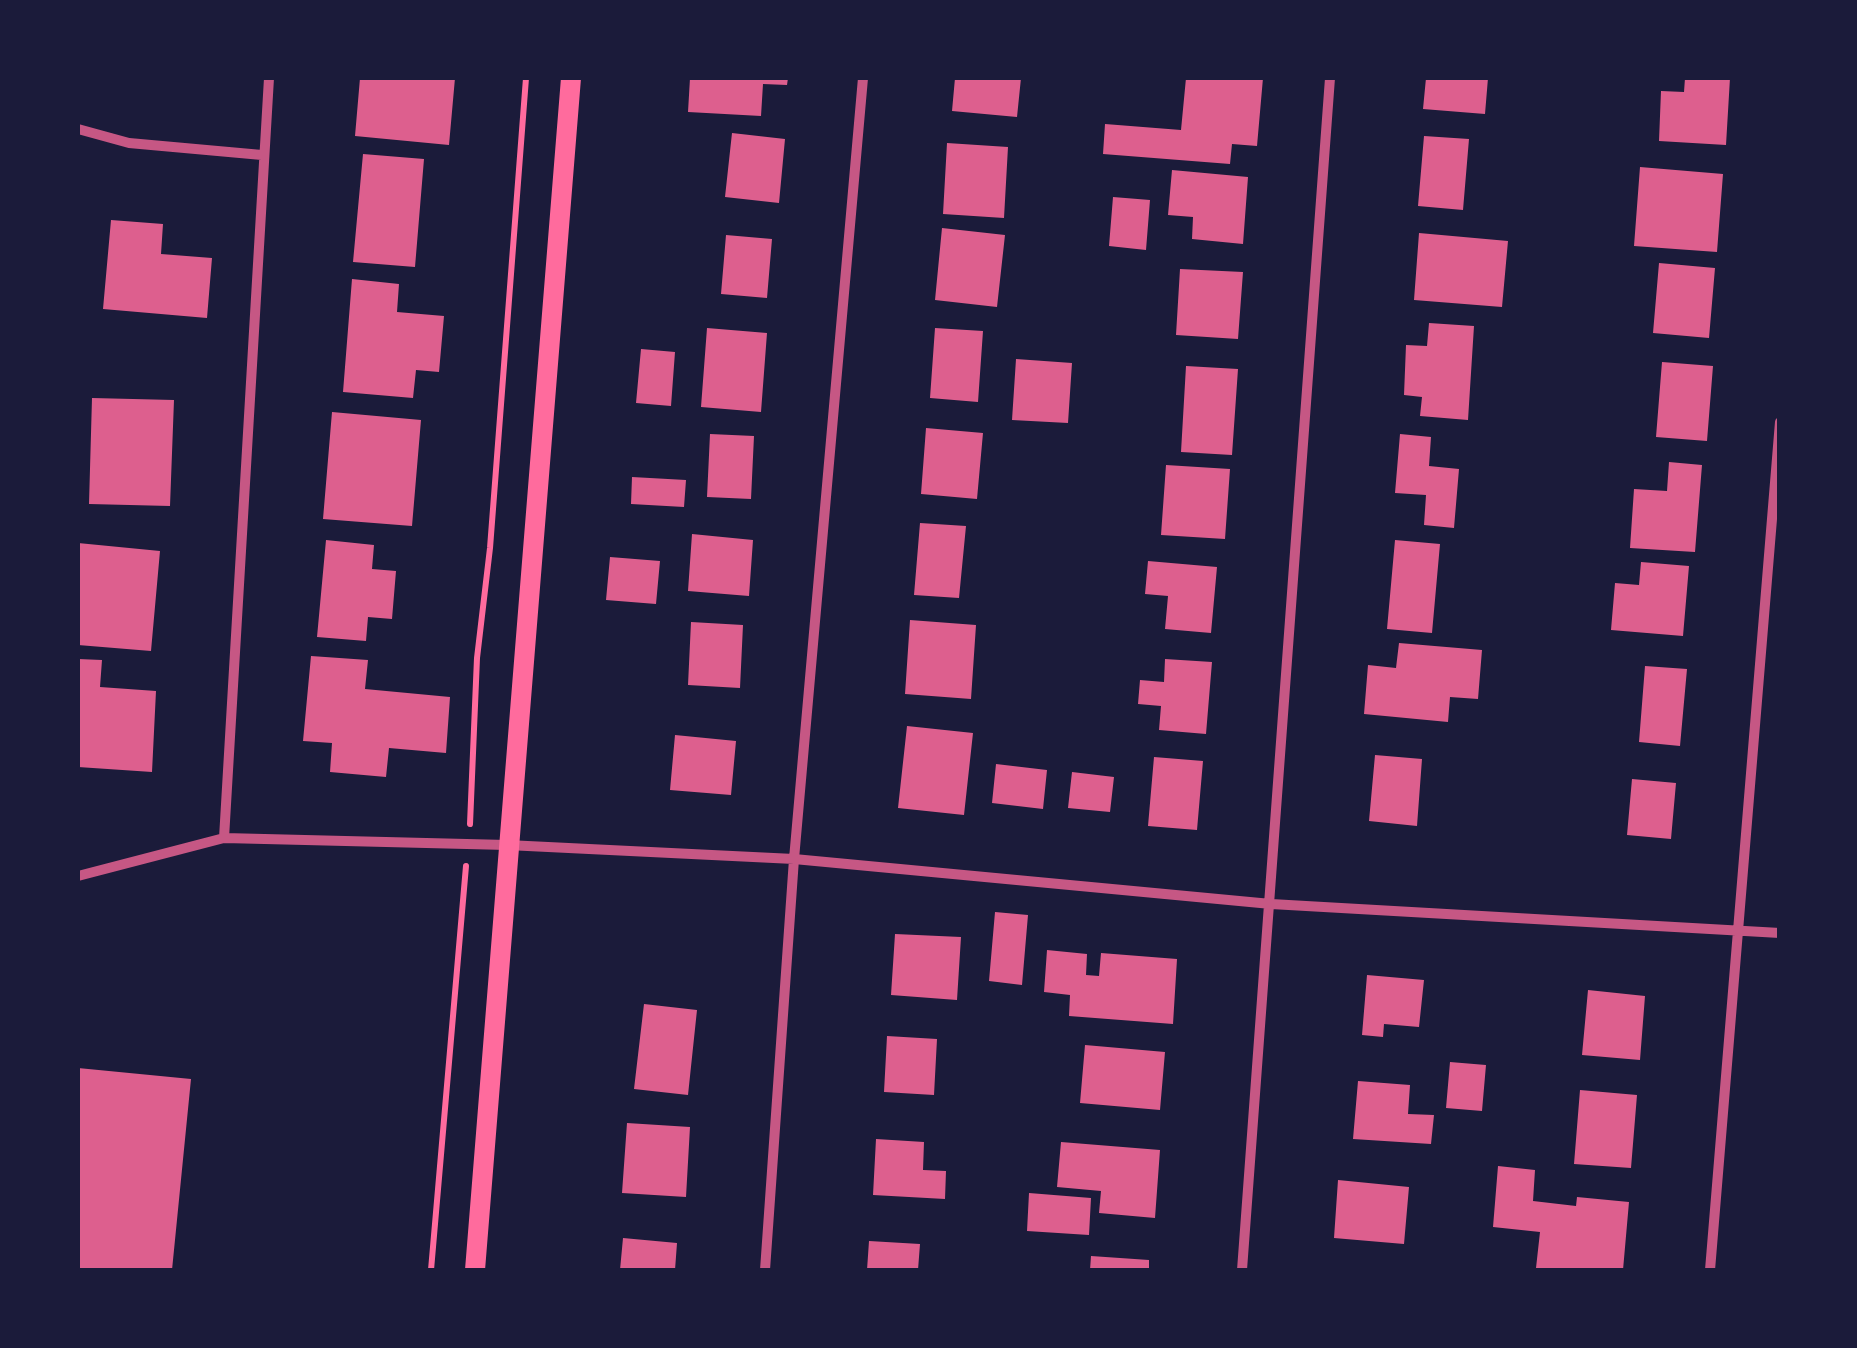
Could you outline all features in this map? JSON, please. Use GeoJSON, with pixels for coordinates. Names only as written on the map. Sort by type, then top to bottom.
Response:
{"type":"FeatureCollection","features":[{"type":"Feature","properties":{"kind":"main road"},"geometry":{"type":"LineString","coordinates":[[475,1270],[571,78]]}},
{"type":"Feature","properties":{"kind":"street"},"geometry":{"type":"LineString","coordinates":[[224,838],[268,78]]}},
{"type":"Feature","properties":{"kind":"street"},"geometry":{"type":"LineString","coordinates":[[766,1270],[794,859],[862,78]]}},
{"type":"Feature","properties":{"kind":"street"},"geometry":{"type":"LineString","coordinates":[[1242,1270],[1330,78]]}},
{"type":"Feature","properties":{"kind":"street"},"geometry":{"type":"LineString","coordinates":[[78,129],[129,144],[262,155]]}},
{"type":"Feature","properties":{"kind":"street"},"geometry":{"type":"LineString","coordinates":[[1710,1270],[1780,422]]}},
{"type":"Feature","properties":{"kind":"street"},"geometry":{"type":"LineString","coordinates":[[78,876],[224,838],[507,845],[794,859],[1271,904],[1780,933]]}},
{"type":"Feature","properties":{"kind":"path"},"geometry":{"type":"LineString","coordinates":[[432,1270],[469,844],[477,658],[490,548],[526,78]]}},
{"type":"Feature","properties":{"kind":"building"},"geometry":{"type":"Polygon","coordinates":[[[360,78],[455,78],[449,145],[355,136],[360,78]]]}},
{"type":"Feature","properties":{"kind":"building"},"geometry":{"type":"Polygon","coordinates":[[[690,78],[788,78],[787,85],[763,84],[761,116],[688,112],[690,78]]]}},
{"type":"Feature","properties":{"kind":"building"},"geometry":{"type":"Polygon","coordinates":[[[955,78],[1021,78],[1017,117],[952,111],[955,78]]]}},
{"type":"Feature","properties":{"kind":"building"},"geometry":{"type":"Polygon","coordinates":[[[1186,78],[1263,78],[1257,146],[1232,144],[1230,164],[1103,154],[1105,124],[1181,130],[1186,78]]]}},
{"type":"Feature","properties":{"kind":"building"},"geometry":{"type":"Polygon","coordinates":[[[1426,78],[1488,78],[1485,114],[1423,109],[1426,78]]]}},
{"type":"Feature","properties":{"kind":"building"},"geometry":{"type":"Polygon","coordinates":[[[1685,78],[1730,78],[1726,145],[1659,141],[1661,91],[1684,92],[1685,78]]]}},
{"type":"Feature","properties":{"kind":"building"},"geometry":{"type":"Polygon","coordinates":[[[732,133],[785,139],[779,203],[725,197],[732,133]]]}},
{"type":"Feature","properties":{"kind":"building"},"geometry":{"type":"Polygon","coordinates":[[[1424,136],[1469,139],[1463,210],[1418,206],[1424,136]]]}},
{"type":"Feature","properties":{"kind":"building"},"geometry":{"type":"Polygon","coordinates":[[[947,143],[1008,147],[1004,218],[943,214],[947,143]]]}},
{"type":"Feature","properties":{"kind":"building"},"geometry":{"type":"Polygon","coordinates":[[[363,154],[424,159],[415,267],[353,262],[363,154]]]}},
{"type":"Feature","properties":{"kind":"building"},"geometry":{"type":"Polygon","coordinates":[[[1640,167],[1723,174],[1717,252],[1634,246],[1640,167]]]}},
{"type":"Feature","properties":{"kind":"building"},"geometry":{"type":"Polygon","coordinates":[[[1172,170],[1248,177],[1243,244],[1192,239],[1193,217],[1168,215],[1172,170]]]}},
{"type":"Feature","properties":{"kind":"building"},"geometry":{"type":"Polygon","coordinates":[[[1113,197],[1150,200],[1146,250],[1109,246],[1113,197]]]}},
{"type":"Feature","properties":{"kind":"building"},"geometry":{"type":"Polygon","coordinates":[[[111,220],[163,224],[161,254],[212,258],[207,318],[103,309],[111,220]]]}},
{"type":"Feature","properties":{"kind":"building"},"geometry":{"type":"Polygon","coordinates":[[[942,228],[1005,235],[997,307],[935,300],[942,228]]]}},
{"type":"Feature","properties":{"kind":"building"},"geometry":{"type":"Polygon","coordinates":[[[1419,233],[1508,241],[1502,307],[1414,300],[1419,233]]]}},
{"type":"Feature","properties":{"kind":"building"},"geometry":{"type":"Polygon","coordinates":[[[726,235],[772,239],[767,298],[721,294],[726,235]]]}},
{"type":"Feature","properties":{"kind":"building"},"geometry":{"type":"Polygon","coordinates":[[[1659,263],[1715,268],[1709,338],[1653,333],[1659,263]]]}},
{"type":"Feature","properties":{"kind":"building"},"geometry":{"type":"Polygon","coordinates":[[[1180,269],[1243,272],[1238,339],[1176,335],[1180,269]]]}},
{"type":"Feature","properties":{"kind":"building"},"geometry":{"type":"Polygon","coordinates":[[[352,279],[399,284],[397,312],[444,316],[439,372],[416,370],[413,398],[343,392],[352,279]]]}},
{"type":"Feature","properties":{"kind":"building"},"geometry":{"type":"Polygon","coordinates":[[[1429,323],[1474,326],[1468,420],[1420,416],[1422,397],[1404,395],[1406,345],[1427,346],[1429,323]]]}},
{"type":"Feature","properties":{"kind":"building"},"geometry":{"type":"Polygon","coordinates":[[[707,328],[767,333],[761,412],[701,407],[707,328]]]}},
{"type":"Feature","properties":{"kind":"building"},"geometry":{"type":"Polygon","coordinates":[[[935,328],[983,331],[978,402],[930,398],[935,328]]]}},
{"type":"Feature","properties":{"kind":"building"},"geometry":{"type":"Polygon","coordinates":[[[641,349],[675,352],[671,406],[636,403],[641,349]]]}},
{"type":"Feature","properties":{"kind":"building"},"geometry":{"type":"Polygon","coordinates":[[[1016,359],[1072,363],[1068,423],[1012,420],[1016,359]]]}},
{"type":"Feature","properties":{"kind":"building"},"geometry":{"type":"Polygon","coordinates":[[[1662,362],[1713,366],[1707,441],[1656,437],[1662,362]]]}},
{"type":"Feature","properties":{"kind":"building"},"geometry":{"type":"Polygon","coordinates":[[[1186,366],[1238,369],[1232,455],[1181,452],[1186,366]]]}},
{"type":"Feature","properties":{"kind":"building"},"geometry":{"type":"Polygon","coordinates":[[[92,398],[174,400],[170,506],[89,504],[92,398]]]}},
{"type":"Feature","properties":{"kind":"building"},"geometry":{"type":"Polygon","coordinates":[[[332,412],[421,420],[412,526],[323,519],[332,412]]]}},
{"type":"Feature","properties":{"kind":"building"},"geometry":{"type":"Polygon","coordinates":[[[926,428],[983,433],[977,499],[921,494],[926,428]]]}},
{"type":"Feature","properties":{"kind":"building"},"geometry":{"type":"Polygon","coordinates":[[[710,434],[754,436],[751,499],[707,497],[710,434]]]}},
{"type":"Feature","properties":{"kind":"building"},"geometry":{"type":"Polygon","coordinates":[[[1400,434],[1431,437],[1429,466],[1459,469],[1454,528],[1424,525],[1426,495],[1395,493],[1400,434]]]}},
{"type":"Feature","properties":{"kind":"building"},"geometry":{"type":"Polygon","coordinates":[[[1669,462],[1702,465],[1695,552],[1630,548],[1634,489],[1667,491],[1669,462]]]}},
{"type":"Feature","properties":{"kind":"building"},"geometry":{"type":"Polygon","coordinates":[[[1166,465],[1230,469],[1225,539],[1161,535],[1166,465]]]}},
{"type":"Feature","properties":{"kind":"building"},"geometry":{"type":"Polygon","coordinates":[[[632,477],[686,480],[684,507],[631,504],[632,477]]]}},
{"type":"Feature","properties":{"kind":"building"},"geometry":{"type":"Polygon","coordinates":[[[920,523],[966,526],[959,598],[914,595],[920,523]]]}},
{"type":"Feature","properties":{"kind":"building"},"geometry":{"type":"Polygon","coordinates":[[[692,534],[753,540],[749,596],[688,591],[692,534]]]}},
{"type":"Feature","properties":{"kind":"building"},"geometry":{"type":"Polygon","coordinates":[[[326,540],[374,545],[372,569],[396,571],[392,619],[368,617],[366,641],[317,637],[326,540]]]}},
{"type":"Feature","properties":{"kind":"building"},"geometry":{"type":"Polygon","coordinates":[[[1395,540],[1440,544],[1432,633],[1387,629],[1395,540]]]}},
{"type":"Feature","properties":{"kind":"building"},"geometry":{"type":"Polygon","coordinates":[[[78,543],[160,551],[151,651],[78,645],[78,543]]]}},
{"type":"Feature","properties":{"kind":"building"},"geometry":{"type":"Polygon","coordinates":[[[610,557],[660,561],[656,604],[606,600],[610,557]]]}},
{"type":"Feature","properties":{"kind":"building"},"geometry":{"type":"Polygon","coordinates":[[[1148,561],[1217,567],[1211,633],[1165,629],[1168,596],[1145,594],[1148,561]]]}},
{"type":"Feature","properties":{"kind":"building"},"geometry":{"type":"Polygon","coordinates":[[[1641,562],[1689,566],[1683,636],[1611,630],[1615,583],[1639,585],[1641,562]]]}},
{"type":"Feature","properties":{"kind":"building"},"geometry":{"type":"Polygon","coordinates":[[[910,620],[976,625],[971,699],[905,694],[910,620]]]}},
{"type":"Feature","properties":{"kind":"building"},"geometry":{"type":"Polygon","coordinates":[[[691,622],[743,625],[740,688],[688,685],[691,622]]]}},
{"type":"Feature","properties":{"kind":"building"},"geometry":{"type":"Polygon","coordinates":[[[1399,643],[1482,650],[1478,699],[1450,697],[1448,722],[1364,714],[1368,665],[1396,668],[1399,643]]]}},
{"type":"Feature","properties":{"kind":"building"},"geometry":{"type":"Polygon","coordinates":[[[311,656],[368,660],[365,689],[450,697],[446,753],[389,748],[386,777],[330,772],[332,743],[303,741],[311,656]]]}},
{"type":"Feature","properties":{"kind":"building"},"geometry":{"type":"Polygon","coordinates":[[[78,659],[102,660],[100,687],[156,691],[152,772],[78,767],[78,659]]]}},
{"type":"Feature","properties":{"kind":"building"},"geometry":{"type":"Polygon","coordinates":[[[1165,659],[1212,662],[1206,734],[1159,730],[1161,706],[1138,704],[1140,680],[1164,682],[1165,659]]]}},
{"type":"Feature","properties":{"kind":"building"},"geometry":{"type":"Polygon","coordinates":[[[1645,666],[1687,669],[1680,746],[1639,742],[1645,666]]]}},
{"type":"Feature","properties":{"kind":"building"},"geometry":{"type":"Polygon","coordinates":[[[907,726],[973,733],[964,815],[898,808],[907,726]]]}},
{"type":"Feature","properties":{"kind":"building"},"geometry":{"type":"Polygon","coordinates":[[[675,735],[736,741],[731,795],[670,790],[675,735]]]}},
{"type":"Feature","properties":{"kind":"building"},"geometry":{"type":"Polygon","coordinates":[[[1375,755],[1422,759],[1417,826],[1369,821],[1375,755]]]}},
{"type":"Feature","properties":{"kind":"building"},"geometry":{"type":"Polygon","coordinates":[[[1154,757],[1203,761],[1197,830],[1148,826],[1154,757]]]}},
{"type":"Feature","properties":{"kind":"building"},"geometry":{"type":"Polygon","coordinates":[[[996,764],[1047,770],[1043,809],[992,803],[996,764]]]}},
{"type":"Feature","properties":{"kind":"building"},"geometry":{"type":"Polygon","coordinates":[[[1072,772],[1114,777],[1110,812],[1068,808],[1072,772]]]}},
{"type":"Feature","properties":{"kind":"building"},"geometry":{"type":"Polygon","coordinates":[[[1632,779],[1676,783],[1671,839],[1627,835],[1632,779]]]}},
{"type":"Feature","properties":{"kind":"building"},"geometry":{"type":"Polygon","coordinates":[[[995,912],[1028,915],[1022,985],[989,981],[995,912]]]}},
{"type":"Feature","properties":{"kind":"building"},"geometry":{"type":"Polygon","coordinates":[[[895,934],[961,937],[957,1000],[891,995],[895,934]]]}},
{"type":"Feature","properties":{"kind":"building"},"geometry":{"type":"Polygon","coordinates":[[[1047,950],[1087,954],[1086,975],[1099,976],[1101,953],[1177,959],[1173,1024],[1069,1016],[1070,995],[1044,992],[1047,950]]]}},
{"type":"Feature","properties":{"kind":"building"},"geometry":{"type":"Polygon","coordinates":[[[1367,975],[1424,980],[1419,1027],[1384,1024],[1383,1037],[1362,1035],[1367,975]]]}},
{"type":"Feature","properties":{"kind":"building"},"geometry":{"type":"Polygon","coordinates":[[[1588,990],[1645,996],[1640,1060],[1582,1055],[1588,990]]]}},
{"type":"Feature","properties":{"kind":"building"},"geometry":{"type":"Polygon","coordinates":[[[644,1004],[697,1010],[688,1095],[634,1089],[644,1004]]]}},
{"type":"Feature","properties":{"kind":"building"},"geometry":{"type":"Polygon","coordinates":[[[887,1036],[937,1039],[934,1095],[884,1092],[887,1036]]]}},
{"type":"Feature","properties":{"kind":"building"},"geometry":{"type":"Polygon","coordinates":[[[1085,1045],[1165,1052],[1160,1110],[1080,1103],[1085,1045]]]}},
{"type":"Feature","properties":{"kind":"building"},"geometry":{"type":"Polygon","coordinates":[[[1450,1062],[1486,1065],[1482,1111],[1446,1108],[1450,1062]]]}},
{"type":"Feature","properties":{"kind":"building"},"geometry":{"type":"Polygon","coordinates":[[[78,1068],[191,1079],[172,1270],[78,1270],[78,1068]]]}},
{"type":"Feature","properties":{"kind":"building"},"geometry":{"type":"Polygon","coordinates":[[[1358,1081],[1410,1085],[1408,1114],[1434,1115],[1431,1144],[1353,1139],[1358,1081]]]}},
{"type":"Feature","properties":{"kind":"building"},"geometry":{"type":"Polygon","coordinates":[[[1580,1090],[1637,1095],[1631,1168],[1574,1164],[1580,1090]]]}},
{"type":"Feature","properties":{"kind":"building"},"geometry":{"type":"Polygon","coordinates":[[[627,1123],[690,1127],[686,1197],[622,1193],[627,1123]]]}},
{"type":"Feature","properties":{"kind":"building"},"geometry":{"type":"Polygon","coordinates":[[[876,1139],[924,1142],[923,1170],[946,1171],[945,1199],[873,1195],[876,1139]]]}},
{"type":"Feature","properties":{"kind":"building"},"geometry":{"type":"Polygon","coordinates":[[[1061,1142],[1160,1150],[1155,1218],[1099,1213],[1101,1191],[1057,1187],[1061,1142]]]}},
{"type":"Feature","properties":{"kind":"building"},"geometry":{"type":"Polygon","coordinates":[[[1498,1166],[1535,1170],[1533,1201],[1576,1206],[1577,1197],[1629,1202],[1623,1270],[1536,1268],[1540,1232],[1493,1227],[1498,1166]]]}},
{"type":"Feature","properties":{"kind":"building"},"geometry":{"type":"Polygon","coordinates":[[[1338,1180],[1409,1187],[1404,1244],[1334,1238],[1338,1180]]]}},
{"type":"Feature","properties":{"kind":"building"},"geometry":{"type":"Polygon","coordinates":[[[1029,1193],[1091,1198],[1089,1235],[1027,1231],[1029,1193]]]}},
{"type":"Feature","properties":{"kind":"building"},"geometry":{"type":"Polygon","coordinates":[[[623,1238],[677,1243],[675,1270],[620,1270],[623,1238]]]}},
{"type":"Feature","properties":{"kind":"building"},"geometry":{"type":"Polygon","coordinates":[[[869,1241],[920,1244],[918,1270],[867,1270],[869,1241]]]}},
{"type":"Feature","properties":{"kind":"building"},"geometry":{"type":"Polygon","coordinates":[[[1091,1256],[1149,1260],[1149,1270],[1090,1270],[1091,1256]]]}}]}
